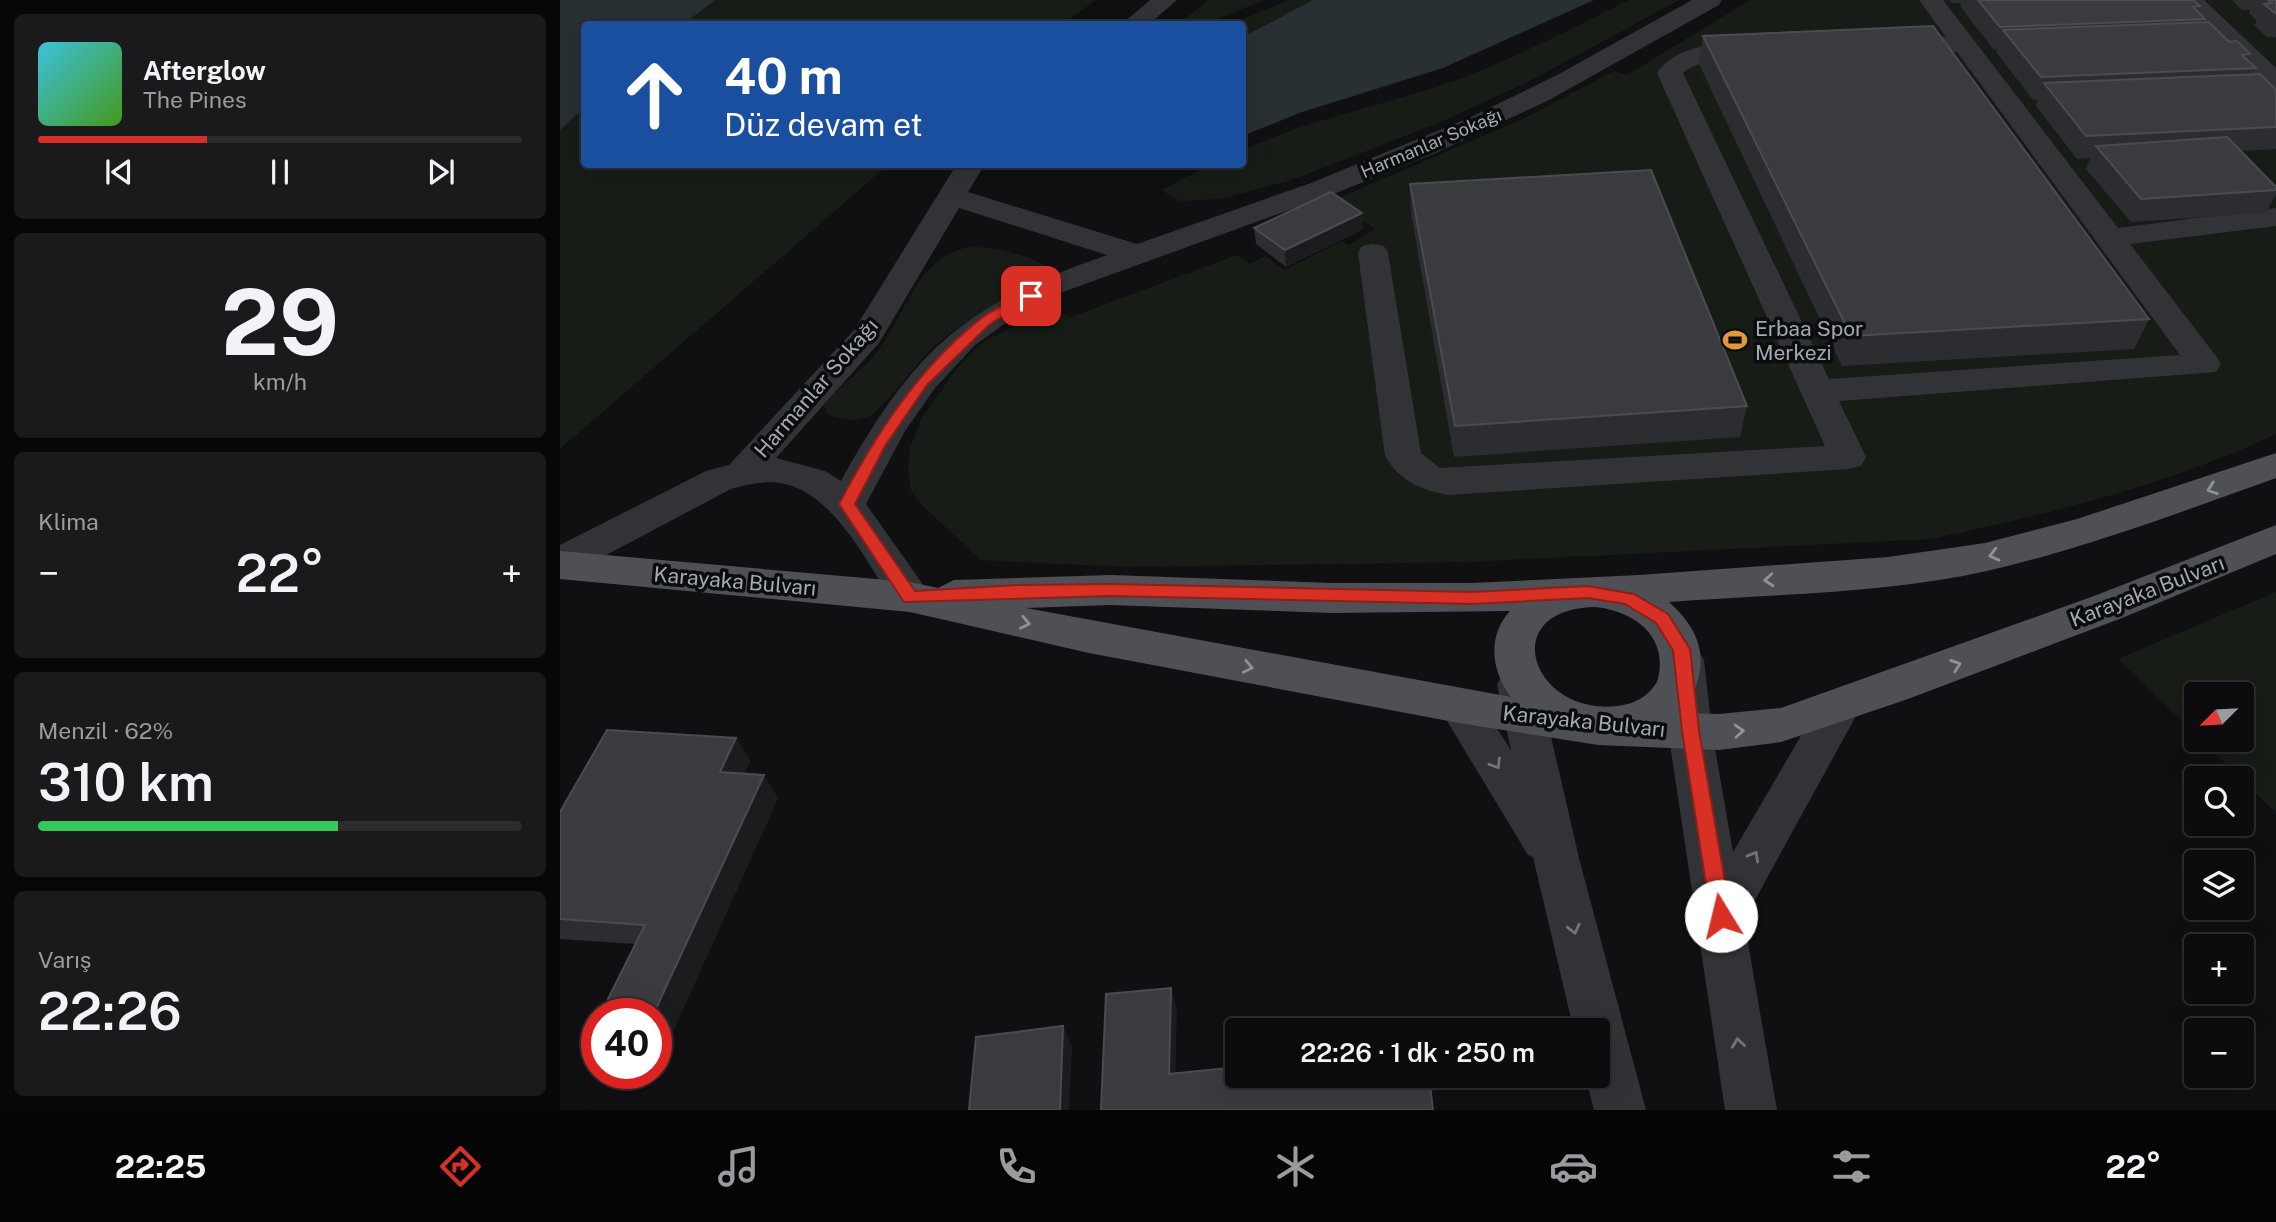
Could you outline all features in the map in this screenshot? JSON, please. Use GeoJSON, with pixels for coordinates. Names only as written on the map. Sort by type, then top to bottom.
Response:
{"type":"FeatureCollection","features":[{"type":"Feature","properties":{"kind":"main road","name":"Karayaka Bulvarı"},"geometry":{"type":"LineString","coordinates":[[910,597],[1031,591],[1472,598],[1888,571],[1984,557],[2084,531],[2276,465]]}},
{"type":"Feature","properties":{"kind":"main road","name":"Karayaka Bulvarı"},"geometry":{"type":"LineString","coordinates":[[560,564],[910,597],[1089,637],[1459,706],[1598,727],[1749,731],[1781,725],[1965,662],[2276,539]]}},
{"type":"Feature","properties":{"kind":"main road"},"geometry":{"type":"LineString","coordinates":[[1581,592],[1615,594],[1652,611],[1671,628],[1683,660],[1678,687],[1658,710],[1639,720],[1598,727],[1570,719],[1540,704],[1518,678],[1513,663],[1514,641],[1522,621],[1550,600],[1581,592]]}},
{"type":"Feature","properties":{"kind":"street"},"geometry":{"type":"LineString","coordinates":[[1137,21],[1165,0]]}},
{"type":"Feature","properties":{"kind":"street","name":"Harmanlar Sokağı"},"geometry":{"type":"LineString","coordinates":[[847,504],[878,444],[915,391],[945,356],[985,321],[1049,286],[1327,185],[1479,124],[1577,76],[1710,0]]}},
{"type":"Feature","properties":{"kind":"street"},"geometry":{"type":"LineString","coordinates":[[1818,391],[2204,364],[1931,0]]}},
{"type":"Feature","properties":{"kind":"street"},"geometry":{"type":"LineString","coordinates":[[2190,0],[2276,82]]}},
{"type":"Feature","properties":{"kind":"street"},"geometry":{"type":"LineString","coordinates":[[1867,49],[1964,44]]}},
{"type":"Feature","properties":{"kind":"street"},"geometry":{"type":"LineString","coordinates":[[1373,253],[1403,456],[1412,469],[1427,478],[1447,482],[1848,457],[1670,73],[1673,66],[1684,59],[1784,53]]}},
{"type":"Feature","properties":{"kind":"street","name":"Harmanlar Sokağı"},"geometry":{"type":"LineString","coordinates":[[560,564],[744,470],[867,335],[969,168]]}},
{"type":"Feature","properties":{"kind":"street"},"geometry":{"type":"LineString","coordinates":[[953,197],[1137,254]]}},
{"type":"Feature","properties":{"kind":"street"},"geometry":{"type":"LineString","coordinates":[[2110,238],[2276,217]]}},
{"type":"Feature","properties":{"kind":"street","name":"Harmanlar Sokağı"},"geometry":{"type":"LineString","coordinates":[[744,470],[766,468],[796,472],[826,486],[847,504],[910,597]]}},
{"type":"Feature","properties":{"kind":"street"},"geometry":{"type":"LineString","coordinates":[[1683,660],[1690,731],[1721,916],[1739,1053],[1751,1110]]}},
{"type":"Feature","properties":{"kind":"street"},"geometry":{"type":"LineString","coordinates":[[1513,663],[1557,862],[1620,1110]]}},
{"type":"Feature","properties":{"kind":"street"},"geometry":{"type":"LineString","coordinates":[[1721,916],[1841,705]]}},
{"type":"Feature","properties":{"kind":"street"},"geometry":{"type":"LineString","coordinates":[[1459,706],[1557,862]]}},
{"type":"Feature","properties":{"kind":"shaded area"},"geometry":{"type":"Polygon","coordinates":[[[560,0],[715,0],[688,21],[581,21],[581,111],[560,130],[560,0]]]}},
{"type":"Feature","properties":{"kind":"shaded area"},"geometry":{"type":"Polygon","coordinates":[[[715,0],[1096,0],[1067,21],[688,21],[715,0]]]}},
{"type":"Feature","properties":{"kind":"shaded area"},"geometry":{"type":"Polygon","coordinates":[[[1209,0],[1264,0],[1213,21],[1182,21],[1209,0]]]}},
{"type":"Feature","properties":{"kind":"shaded area"},"geometry":{"type":"Polygon","coordinates":[[[1288,0],[1313,0],[1246,35],[1246,21],[1239,21],[1288,0]]]}},
{"type":"Feature","properties":{"kind":"shaded area"},"geometry":{"type":"Polygon","coordinates":[[[1313,0],[1594,0],[1443,68],[1299,113],[1246,135],[1246,35],[1313,0]]]}},
{"type":"Feature","properties":{"kind":"shaded area"},"geometry":{"type":"Polygon","coordinates":[[[1629,0],[1679,0],[1534,79],[1445,120],[1288,181],[1221,199],[1180,201],[1161,190],[1205,168],[1246,168],[1246,149],[1267,139],[1420,92],[1492,66],[1629,0]]]}},
{"type":"Feature","properties":{"kind":"shaded area","name":"Erbaa Spor Merkezi"},"geometry":{"type":"Polygon","coordinates":[[[1750,0],[2276,0],[2276,434],[2193,469],[2106,497],[1930,539],[1467,562],[1126,567],[981,560],[923,506],[911,490],[908,472],[910,448],[921,419],[957,368],[983,342],[1050,308],[1071,317],[1237,255],[1250,264],[1265,256],[1284,270],[1342,241],[1349,245],[1375,229],[1334,200],[1527,117],[1614,71],[1627,75],[1750,0]]]}},
{"type":"Feature","properties":{"kind":"shaded area"},"geometry":{"type":"Polygon","coordinates":[[[581,111],[581,168],[885,168],[560,449],[560,130],[581,111]]]}},
{"type":"Feature","properties":{"kind":"shaded area"},"geometry":{"type":"Polygon","coordinates":[[[970,247],[1018,254],[1044,265],[1045,271],[1033,283],[952,332],[934,346],[883,405],[869,416],[848,420],[827,414],[824,406],[877,352],[925,274],[951,253],[970,247]]]}},
{"type":"Feature","properties":{"kind":"shaded area"},"geometry":{"type":"Polygon","coordinates":[[[2276,592],[2276,813],[2254,792],[2254,766],[2228,766],[2213,752],[2254,752],[2254,682],[2184,682],[2184,723],[2118,659],[2276,592]]]}},
{"type":"Feature","properties":{"kind":"building"},"geometry":{"type":"Polygon","coordinates":[[[1978,0],[2193,0],[2200,6],[2193,7],[2205,19],[2000,27],[1978,0]]]}},
{"type":"Feature","properties":{"kind":"building"},"geometry":{"type":"Polygon","coordinates":[[[2268,0],[2276,0],[2276,14],[2264,4],[2272,3],[2268,0]]]}},
{"type":"Feature","properties":{"kind":"building"},"geometry":{"type":"Polygon","coordinates":[[[2209,22],[2229,42],[2237,41],[2250,54],[2242,55],[2256,68],[2041,77],[2003,30],[2209,22]]]}},
{"type":"Feature","properties":{"kind":"building"},"geometry":{"type":"Polygon","coordinates":[[[1933,26],[2149,319],[1851,336],[1703,36],[1933,26]]]}},
{"type":"Feature","properties":{"kind":"building"},"geometry":{"type":"Polygon","coordinates":[[[2260,74],[2276,90],[2276,127],[2086,136],[2044,83],[2260,74]]]}},
{"type":"Feature","properties":{"kind":"building"},"geometry":{"type":"Polygon","coordinates":[[[2227,137],[2276,190],[2141,199],[2096,146],[2227,137]]]}},
{"type":"Feature","properties":{"kind":"building"},"geometry":{"type":"Polygon","coordinates":[[[1651,170],[1747,406],[1455,426],[1410,184],[1651,170]]]}},
{"type":"Feature","properties":{"kind":"building"},"geometry":{"type":"Polygon","coordinates":[[[1331,192],[1362,213],[1285,250],[1254,228],[1331,192]]]}},
{"type":"Feature","properties":{"kind":"building"},"geometry":{"type":"Polygon","coordinates":[[[607,730],[736,738],[720,772],[764,775],[661,998],[608,998],[645,925],[560,919],[560,812],[607,730]]]}},
{"type":"Feature","properties":{"kind":"building"},"geometry":{"type":"Polygon","coordinates":[[[1171,988],[1169,1074],[1225,1068],[1225,1088],[1430,1088],[1433,1110],[1101,1110],[1106,994],[1171,988]]]}},
{"type":"Feature","properties":{"kind":"building"},"geometry":{"type":"Polygon","coordinates":[[[1063,1026],[1060,1110],[969,1110],[976,1037],[1063,1026]]]}},
{"type":"Feature","properties":{"kind":"place","name":"Erbaa Spor Merkezi"},"geometry":{"type":"Point","coordinates":[1735,340]}},
{"type":"Feature","properties":{"kind":"route"},"geometry":{"type":"LineString","coordinates":[[1031,296],[985,321],[945,356],[922,382],[878,444],[847,504],[910,597],[1018,591],[1111,590],[1332,598],[1472,598],[1602,592],[1629,598],[1662,619],[1671,628],[1681,649],[1690,731],[1721,916]]}}]}
